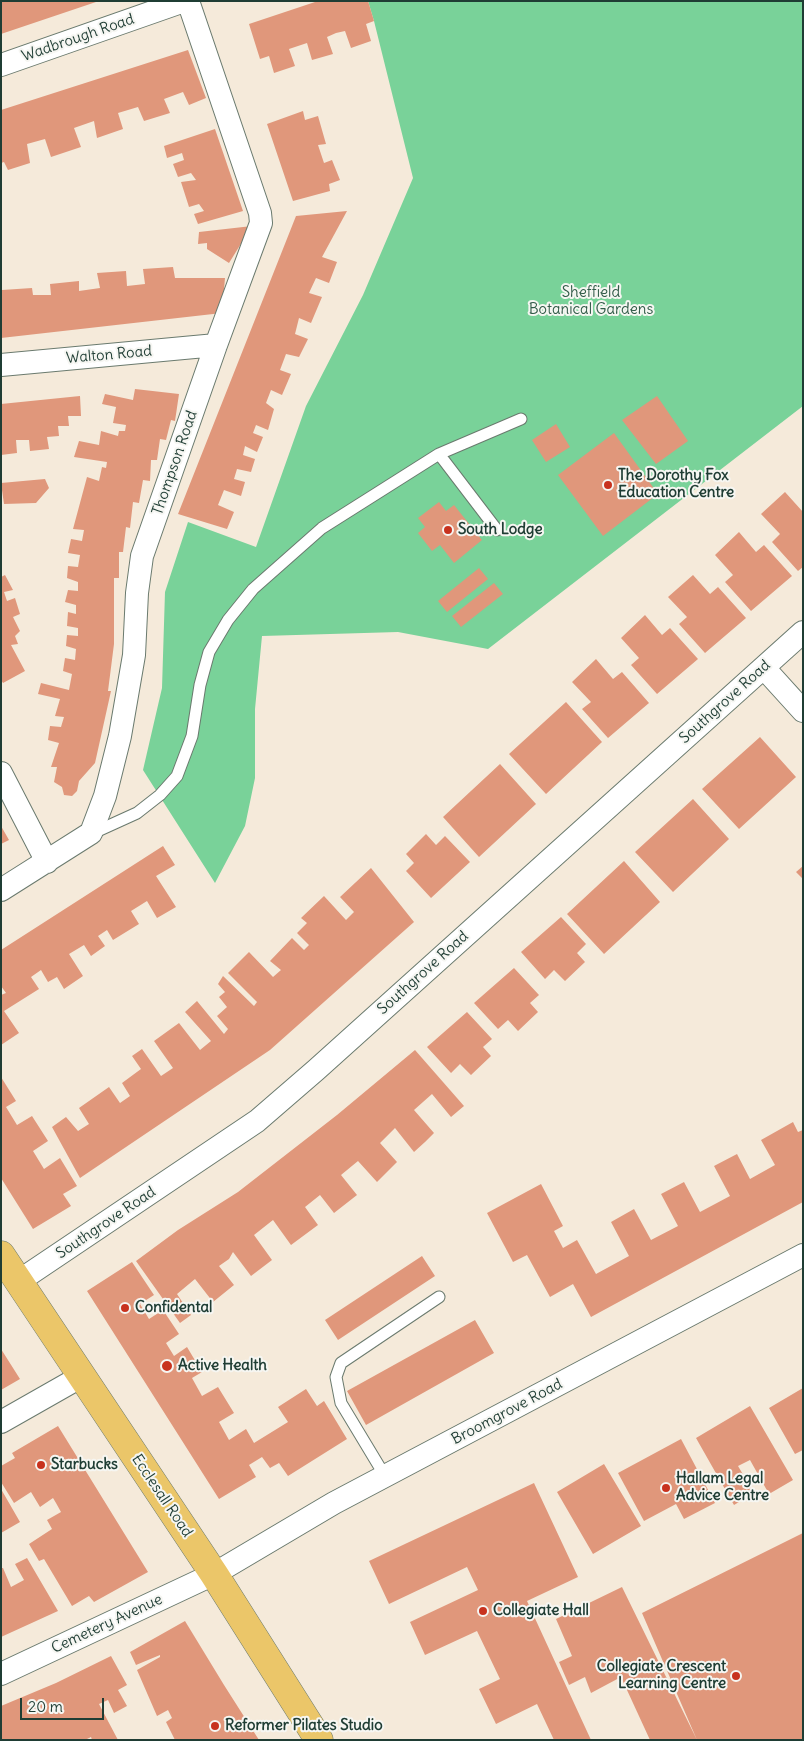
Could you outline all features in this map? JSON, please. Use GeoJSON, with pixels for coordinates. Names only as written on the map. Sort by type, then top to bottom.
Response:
{"type":"FeatureCollection","features":[{"type":"Feature","properties":{"kind":"main road","name":"Ecclesall Road"},"geometry":{"type":"LineString","coordinates":[[1,1255],[214,1574],[319,1740]]}},
{"type":"Feature","properties":{"kind":"street","name":"Wadbrough Road"},"geometry":{"type":"LineString","coordinates":[[1,65],[184,1]]}},
{"type":"Feature","properties":{"kind":"street","name":"Thompson Road"},"geometry":{"type":"LineString","coordinates":[[91,833],[105,796],[120,736],[134,655],[137,593],[142,556],[216,345],[262,223],[188,1]]}},
{"type":"Feature","properties":{"kind":"street","name":"Walton Road"},"geometry":{"type":"LineString","coordinates":[[1,365],[216,345]]}},
{"type":"Feature","properties":{"kind":"street","name":"Southgrove Road"},"geometry":{"type":"LineString","coordinates":[[19,1281],[171,1180],[257,1120],[316,1070],[803,632]]}},
{"type":"Feature","properties":{"kind":"street"},"geometry":{"type":"LineString","coordinates":[[764,668],[803,711]]}},
{"type":"Feature","properties":{"kind":"street"},"geometry":{"type":"LineString","coordinates":[[1,772],[47,862]]}},
{"type":"Feature","properties":{"kind":"street"},"geometry":{"type":"LineString","coordinates":[[1,890],[91,833]]}},
{"type":"Feature","properties":{"kind":"street","name":"Broomgrove Road"},"geometry":{"type":"LineString","coordinates":[[214,1574],[334,1503],[803,1255]]}},
{"type":"Feature","properties":{"kind":"street"},"geometry":{"type":"LineString","coordinates":[[1,1422],[82,1376]]}},
{"type":"Feature","properties":{"kind":"street","name":"Cemetery Avenue"},"geometry":{"type":"LineString","coordinates":[[1,1674],[214,1574]]}},
{"type":"Feature","properties":{"kind":"lane"},"geometry":{"type":"LineString","coordinates":[[91,833],[136,813],[160,795],[176,776],[192,736],[200,685],[209,652],[228,620],[253,589],[322,528],[439,454],[521,419]]}},
{"type":"Feature","properties":{"kind":"lane"},"geometry":{"type":"LineString","coordinates":[[439,454],[497,530]]}},
{"type":"Feature","properties":{"kind":"lane"},"geometry":{"type":"LineString","coordinates":[[385,1476],[341,1403],[336,1378],[341,1363],[439,1296]]}},
{"type":"Feature","properties":{"kind":"green space","name":"Sheffield Botanical Gardens"},"geometry":{"type":"Polygon","coordinates":[[[368,1],[803,1],[803,406],[488,649],[398,632],[262,636],[255,709],[255,778],[245,826],[215,883],[143,770],[162,688],[165,592],[188,522],[256,547],[306,406],[363,295],[413,178],[368,1]]]}},
{"type":"Feature","properties":{"kind":"building"},"geometry":{"type":"Polygon","coordinates":[[[1,1],[96,1],[96,2],[1,34],[1,1]]]}},
{"type":"Feature","properties":{"kind":"building"},"geometry":{"type":"Polygon","coordinates":[[[318,1],[368,1],[374,21],[366,24],[371,41],[351,48],[345,31],[336,33],[327,37],[333,54],[312,60],[307,43],[289,49],[295,66],[274,73],[269,56],[260,59],[249,24],[318,1]]]}},
{"type":"Feature","properties":{"kind":"building"},"geometry":{"type":"Polygon","coordinates":[[[188,50],[206,98],[189,105],[183,92],[164,99],[170,113],[144,121],[138,107],[118,113],[123,129],[97,138],[94,121],[74,128],[81,147],[51,157],[45,139],[27,144],[30,163],[8,170],[4,162],[1,163],[1,110],[188,50]]]}},
{"type":"Feature","properties":{"kind":"building"},"geometry":{"type":"Polygon","coordinates":[[[303,111],[305,120],[318,116],[326,144],[318,145],[324,163],[332,160],[340,180],[329,184],[330,191],[293,201],[267,124],[303,111]]]}},
{"type":"Feature","properties":{"kind":"building"},"geometry":{"type":"Polygon","coordinates":[[[215,129],[243,211],[198,224],[194,214],[204,211],[199,204],[189,207],[181,182],[196,180],[191,173],[178,177],[173,164],[184,160],[182,153],[167,158],[164,146],[215,129]]]}},
{"type":"Feature","properties":{"kind":"building"},"geometry":{"type":"Polygon","coordinates":[[[347,211],[322,257],[337,262],[329,283],[316,278],[309,293],[322,297],[311,323],[299,318],[295,334],[308,339],[299,357],[286,354],[280,370],[291,374],[282,395],[271,390],[266,403],[274,409],[268,430],[256,425],[253,433],[263,437],[257,452],[245,446],[243,455],[255,459],[251,472],[237,469],[234,479],[245,482],[241,496],[224,490],[218,505],[234,512],[227,529],[178,514],[296,216],[347,211]]]}},
{"type":"Feature","properties":{"kind":"building"},"geometry":{"type":"Polygon","coordinates":[[[252,226],[229,263],[207,249],[207,243],[198,244],[199,232],[252,226]]]}},
{"type":"Feature","properties":{"kind":"building"},"geometry":{"type":"Polygon","coordinates":[[[173,267],[175,278],[225,278],[222,313],[1,338],[2,290],[32,288],[33,295],[51,295],[50,284],[79,281],[79,291],[100,288],[97,273],[126,271],[127,286],[145,284],[143,269],[173,267]]]}},
{"type":"Feature","properties":{"kind":"building"},"geometry":{"type":"Polygon","coordinates":[[[135,389],[179,394],[175,421],[171,420],[166,440],[160,439],[157,460],[151,460],[150,481],[143,480],[139,503],[133,502],[130,528],[126,527],[123,552],[119,552],[119,578],[114,578],[114,644],[108,691],[111,691],[95,763],[79,781],[77,791],[72,796],[64,795],[62,787],[54,782],[57,767],[51,767],[59,743],[48,740],[50,726],[61,727],[64,717],[55,716],[60,699],[38,694],[41,683],[69,690],[72,674],[63,671],[65,658],[75,660],[76,649],[66,646],[67,635],[78,636],[78,628],[67,626],[68,612],[76,614],[76,605],[65,602],[68,590],[78,591],[78,582],[67,578],[68,566],[78,567],[80,555],[68,553],[71,539],[82,541],[84,530],[73,529],[87,477],[99,481],[102,467],[106,468],[107,462],[74,457],[79,441],[99,445],[101,431],[118,436],[119,431],[125,431],[126,425],[113,423],[116,407],[102,404],[105,394],[133,400],[135,389]]]}},
{"type":"Feature","properties":{"kind":"building"},"geometry":{"type":"Polygon","coordinates":[[[80,396],[81,416],[68,416],[69,426],[58,426],[59,436],[47,437],[49,449],[30,451],[29,440],[16,440],[17,453],[1,455],[1,404],[80,396]]]}},
{"type":"Feature","properties":{"kind":"building"},"geometry":{"type":"Polygon","coordinates":[[[657,396],[688,441],[656,464],[622,420],[657,396]]]}},
{"type":"Feature","properties":{"kind":"building"},"geometry":{"type":"Polygon","coordinates":[[[556,424],[570,447],[546,462],[532,440],[556,424]]]}},
{"type":"Feature","properties":{"kind":"building","name":"The Dorothy Fox Education Centre"},"geometry":{"type":"Polygon","coordinates":[[[614,433],[658,494],[603,536],[558,475],[614,433]]]}},
{"type":"Feature","properties":{"kind":"building"},"geometry":{"type":"Polygon","coordinates":[[[45,479],[49,488],[36,503],[4,504],[1,483],[45,479]]]}},
{"type":"Feature","properties":{"kind":"building"},"geometry":{"type":"Polygon","coordinates":[[[785,492],[803,512],[803,567],[798,571],[772,542],[780,534],[761,514],[785,492]]]}},
{"type":"Feature","properties":{"kind":"building","name":"South Lodge"},"geometry":{"type":"Polygon","coordinates":[[[439,502],[446,511],[454,505],[482,540],[454,563],[440,545],[432,551],[418,533],[425,527],[418,518],[439,502]]]}},
{"type":"Feature","properties":{"kind":"building"},"geometry":{"type":"Polygon","coordinates":[[[739,532],[756,552],[764,545],[792,576],[751,611],[725,582],[733,575],[715,555],[739,532]]]}},
{"type":"Feature","properties":{"kind":"building"},"geometry":{"type":"Polygon","coordinates":[[[479,568],[488,579],[447,612],[438,601],[479,568]]]}},
{"type":"Feature","properties":{"kind":"building"},"geometry":{"type":"Polygon","coordinates":[[[5,575],[13,590],[4,592],[7,601],[15,598],[20,614],[13,617],[20,631],[15,636],[18,644],[11,645],[25,671],[3,683],[1,680],[1,577],[5,575]]]}},
{"type":"Feature","properties":{"kind":"building"},"geometry":{"type":"Polygon","coordinates":[[[693,575],[710,594],[718,587],[746,618],[705,653],[679,624],[687,617],[668,597],[693,575]]]}},
{"type":"Feature","properties":{"kind":"building"},"geometry":{"type":"Polygon","coordinates":[[[494,583],[503,594],[461,627],[452,616],[494,583]]]}},
{"type":"Feature","properties":{"kind":"building"},"geometry":{"type":"Polygon","coordinates":[[[645,615],[662,635],[670,628],[698,659],[657,694],[631,665],[639,658],[621,638],[645,615]]]}},
{"type":"Feature","properties":{"kind":"building"},"geometry":{"type":"Polygon","coordinates":[[[596,659],[613,679],[622,672],[649,703],[608,738],[582,709],[591,702],[572,682],[596,659]]]}},
{"type":"Feature","properties":{"kind":"building"},"geometry":{"type":"Polygon","coordinates":[[[566,702],[602,742],[546,794],[509,754],[566,702]]]}},
{"type":"Feature","properties":{"kind":"building"},"geometry":{"type":"Polygon","coordinates":[[[760,737],[796,777],[739,829],[702,789],[760,737]]]}},
{"type":"Feature","properties":{"kind":"building"},"geometry":{"type":"Polygon","coordinates":[[[500,764],[536,804],[479,857],[443,817],[500,764]]]}},
{"type":"Feature","properties":{"kind":"building"},"geometry":{"type":"Polygon","coordinates":[[[693,799],[729,839],[673,892],[635,852],[693,799]]]}},
{"type":"Feature","properties":{"kind":"building"},"geometry":{"type":"Polygon","coordinates":[[[1,826],[9,840],[1,844],[1,826]]]}},
{"type":"Feature","properties":{"kind":"building"},"geometry":{"type":"Polygon","coordinates":[[[426,834],[436,845],[445,836],[470,862],[431,898],[406,871],[414,863],[406,854],[426,834]]]}},
{"type":"Feature","properties":{"kind":"building"},"geometry":{"type":"Polygon","coordinates":[[[163,846],[175,865],[156,876],[176,907],[157,918],[147,901],[131,911],[139,924],[113,940],[107,930],[98,936],[105,946],[91,956],[84,945],[69,954],[83,976],[64,989],[57,977],[48,982],[41,970],[31,977],[39,989],[4,1011],[19,1033],[1,1045],[1,995],[6,993],[1,986],[1,950],[163,846]]]}},
{"type":"Feature","properties":{"kind":"building"},"geometry":{"type":"Polygon","coordinates":[[[624,861],[660,902],[604,954],[567,914],[624,861]]]}},
{"type":"Feature","properties":{"kind":"building"},"geometry":{"type":"Polygon","coordinates":[[[803,866],[803,879],[796,872],[803,866]]]}},
{"type":"Feature","properties":{"kind":"building"},"geometry":{"type":"Polygon","coordinates":[[[371,868],[414,922],[270,1050],[80,1178],[52,1127],[66,1117],[78,1131],[89,1124],[79,1108],[109,1087],[120,1103],[130,1096],[122,1083],[141,1069],[132,1056],[142,1049],[161,1076],[173,1068],[154,1041],[179,1023],[200,1050],[211,1041],[185,1012],[197,1001],[224,1034],[228,1029],[217,1016],[227,1007],[219,997],[225,992],[218,984],[223,976],[254,1006],[257,1002],[228,973],[249,952],[273,977],[281,970],[270,961],[292,938],[304,950],[309,945],[297,933],[307,923],[301,918],[324,896],[346,920],[354,912],[340,897],[371,868]]]}},
{"type":"Feature","properties":{"kind":"building"},"geometry":{"type":"Polygon","coordinates":[[[561,917],[586,944],[577,953],[585,962],[565,981],[554,970],[545,979],[521,952],[561,917]]]}},
{"type":"Feature","properties":{"kind":"building"},"geometry":{"type":"Polygon","coordinates":[[[514,968],[539,995],[530,1003],[538,1012],[518,1031],[508,1020],[498,1029],[474,1003],[514,968]]]}},
{"type":"Feature","properties":{"kind":"building"},"geometry":{"type":"Polygon","coordinates":[[[467,1012],[492,1039],[483,1047],[491,1056],[471,1075],[460,1064],[451,1073],[427,1047],[467,1012]]]}},
{"type":"Feature","properties":{"kind":"building"},"geometry":{"type":"Polygon","coordinates":[[[415,1050],[464,1106],[451,1117],[432,1094],[414,1110],[434,1133],[414,1152],[395,1128],[380,1143],[397,1162],[377,1182],[358,1161],[341,1175],[357,1195],[334,1213],[320,1195],[305,1207],[318,1225],[291,1245],[273,1220],[254,1235],[272,1260],[251,1276],[233,1252],[229,1259],[219,1266],[234,1285],[213,1302],[195,1279],[177,1294],[191,1315],[180,1323],[136,1261],[178,1230],[238,1192],[337,1115],[415,1050]]]}},
{"type":"Feature","properties":{"kind":"building"},"geometry":{"type":"Polygon","coordinates":[[[1,1077],[16,1101],[6,1107],[17,1125],[32,1116],[48,1141],[33,1151],[44,1169],[60,1158],[77,1186],[63,1194],[71,1206],[33,1229],[1,1178],[1,1077]]]}},
{"type":"Feature","properties":{"kind":"building"},"geometry":{"type":"Polygon","coordinates":[[[793,1122],[798,1132],[803,1130],[803,1202],[591,1317],[573,1284],[550,1297],[527,1255],[513,1262],[487,1213],[541,1184],[563,1226],[554,1231],[563,1248],[577,1240],[596,1274],[629,1256],[611,1222],[634,1209],[651,1240],[678,1226],[661,1194],[684,1182],[700,1212],[730,1196],[714,1166],[737,1154],[750,1179],[775,1165],[761,1140],[793,1122]]]}},
{"type":"Feature","properties":{"kind":"building"},"geometry":{"type":"Polygon","coordinates":[[[422,1256],[435,1276],[338,1340],[325,1320],[422,1256]]]}},
{"type":"Feature","properties":{"kind":"building"},"geometry":{"type":"Polygon","coordinates":[[[132,1262],[154,1295],[140,1304],[149,1319],[163,1310],[179,1334],[166,1343],[174,1356],[187,1347],[202,1372],[192,1378],[202,1396],[218,1387],[234,1413],[219,1422],[229,1440],[246,1429],[254,1443],[288,1422],[278,1407],[306,1389],[317,1406],[324,1401],[347,1439],[288,1476],[279,1463],[270,1468],[262,1457],[249,1465],[256,1477],[219,1499],[87,1291],[132,1262]]]}},
{"type":"Feature","properties":{"kind":"building"},"geometry":{"type":"Polygon","coordinates":[[[475,1320],[494,1353],[366,1425],[347,1391],[475,1320]]]}},
{"type":"Feature","properties":{"kind":"building"},"geometry":{"type":"Polygon","coordinates":[[[1,1349],[20,1379],[1,1390],[1,1349]]]}},
{"type":"Feature","properties":{"kind":"building"},"geometry":{"type":"Polygon","coordinates":[[[803,1388],[803,1450],[795,1454],[769,1408],[803,1388]]]}},
{"type":"Feature","properties":{"kind":"building"},"geometry":{"type":"Polygon","coordinates":[[[750,1406],[793,1480],[769,1494],[750,1460],[738,1466],[754,1493],[734,1505],[696,1438],[750,1406]]]}},
{"type":"Feature","properties":{"kind":"building"},"geometry":{"type":"Polygon","coordinates":[[[58,1426],[148,1572],[94,1602],[89,1596],[72,1606],[44,1559],[39,1561],[29,1544],[52,1529],[47,1520],[61,1512],[56,1503],[53,1498],[40,1507],[31,1492],[14,1503],[1,1482],[1,1466],[15,1458],[12,1453],[58,1426]]]}},
{"type":"Feature","properties":{"kind":"building","name":"Hallam Legal Advice Centre"},"geometry":{"type":"Polygon","coordinates":[[[681,1439],[715,1503],[684,1519],[676,1504],[644,1521],[618,1473],[681,1439]]]}},
{"type":"Feature","properties":{"kind":"building"},"geometry":{"type":"Polygon","coordinates":[[[604,1464],[641,1526],[593,1554],[557,1492],[604,1464]]]}},
{"type":"Feature","properties":{"kind":"building","name":"Collegiate Hall"},"geometry":{"type":"Polygon","coordinates":[[[534,1483],[578,1577],[527,1601],[591,1740],[554,1740],[537,1704],[496,1724],[479,1689],[500,1679],[477,1631],[425,1655],[410,1622],[478,1590],[467,1567],[389,1604],[369,1561],[534,1483]]]}},
{"type":"Feature","properties":{"kind":"building"},"geometry":{"type":"Polygon","coordinates":[[[1,1489],[20,1522],[1,1533],[1,1489]]]}},
{"type":"Feature","properties":{"kind":"building","name":"Collegiate Crescent Learning Centre"},"geometry":{"type":"Polygon","coordinates":[[[803,1533],[803,1740],[697,1740],[642,1613],[803,1533]]]}},
{"type":"Feature","properties":{"kind":"building"},"geometry":{"type":"Polygon","coordinates":[[[27,1558],[58,1611],[1,1637],[1,1568],[3,1568],[11,1587],[24,1580],[15,1564],[27,1558]]]}},
{"type":"Feature","properties":{"kind":"building"},"geometry":{"type":"Polygon","coordinates":[[[622,1587],[697,1740],[650,1740],[621,1677],[591,1693],[585,1677],[569,1685],[559,1662],[572,1656],[556,1619],[622,1587]]]}},
{"type":"Feature","properties":{"kind":"building"},"geometry":{"type":"Polygon","coordinates":[[[185,1621],[259,1740],[175,1740],[166,1722],[172,1718],[168,1710],[157,1716],[137,1670],[160,1657],[160,1655],[136,1665],[130,1652],[185,1621]]]}},
{"type":"Feature","properties":{"kind":"building"},"geometry":{"type":"Polygon","coordinates":[[[111,1656],[127,1685],[118,1690],[127,1706],[114,1713],[108,1700],[99,1704],[118,1740],[92,1740],[91,1737],[85,1740],[1,1740],[1,1706],[56,1683],[111,1656]]]}},
{"type":"Feature","properties":{"kind":"place","name":"The Dorothy Fox Education Centre"},"geometry":{"type":"Point","coordinates":[608,485]}},
{"type":"Feature","properties":{"kind":"place","name":"South Lodge"},"geometry":{"type":"Point","coordinates":[448,530]}},
{"type":"Feature","properties":{"kind":"place","name":"Confidental"},"geometry":{"type":"Point","coordinates":[125,1308]}},
{"type":"Feature","properties":{"kind":"place","name":"Active Health"},"geometry":{"type":"Point","coordinates":[167,1366]}},
{"type":"Feature","properties":{"kind":"place","name":"Starbucks"},"geometry":{"type":"Point","coordinates":[41,1465]}},
{"type":"Feature","properties":{"kind":"place","name":"Hallam Legal Advice Centre"},"geometry":{"type":"Point","coordinates":[666,1488]}},
{"type":"Feature","properties":{"kind":"place","name":"Collegiate Hall"},"geometry":{"type":"Point","coordinates":[483,1611]}},
{"type":"Feature","properties":{"kind":"place","name":"Collegiate Crescent Learning Centre"},"geometry":{"type":"Point","coordinates":[736,1676]}},
{"type":"Feature","properties":{"kind":"place","name":"Reformer Pilates Studio"},"geometry":{"type":"Point","coordinates":[215,1726]}}]}
